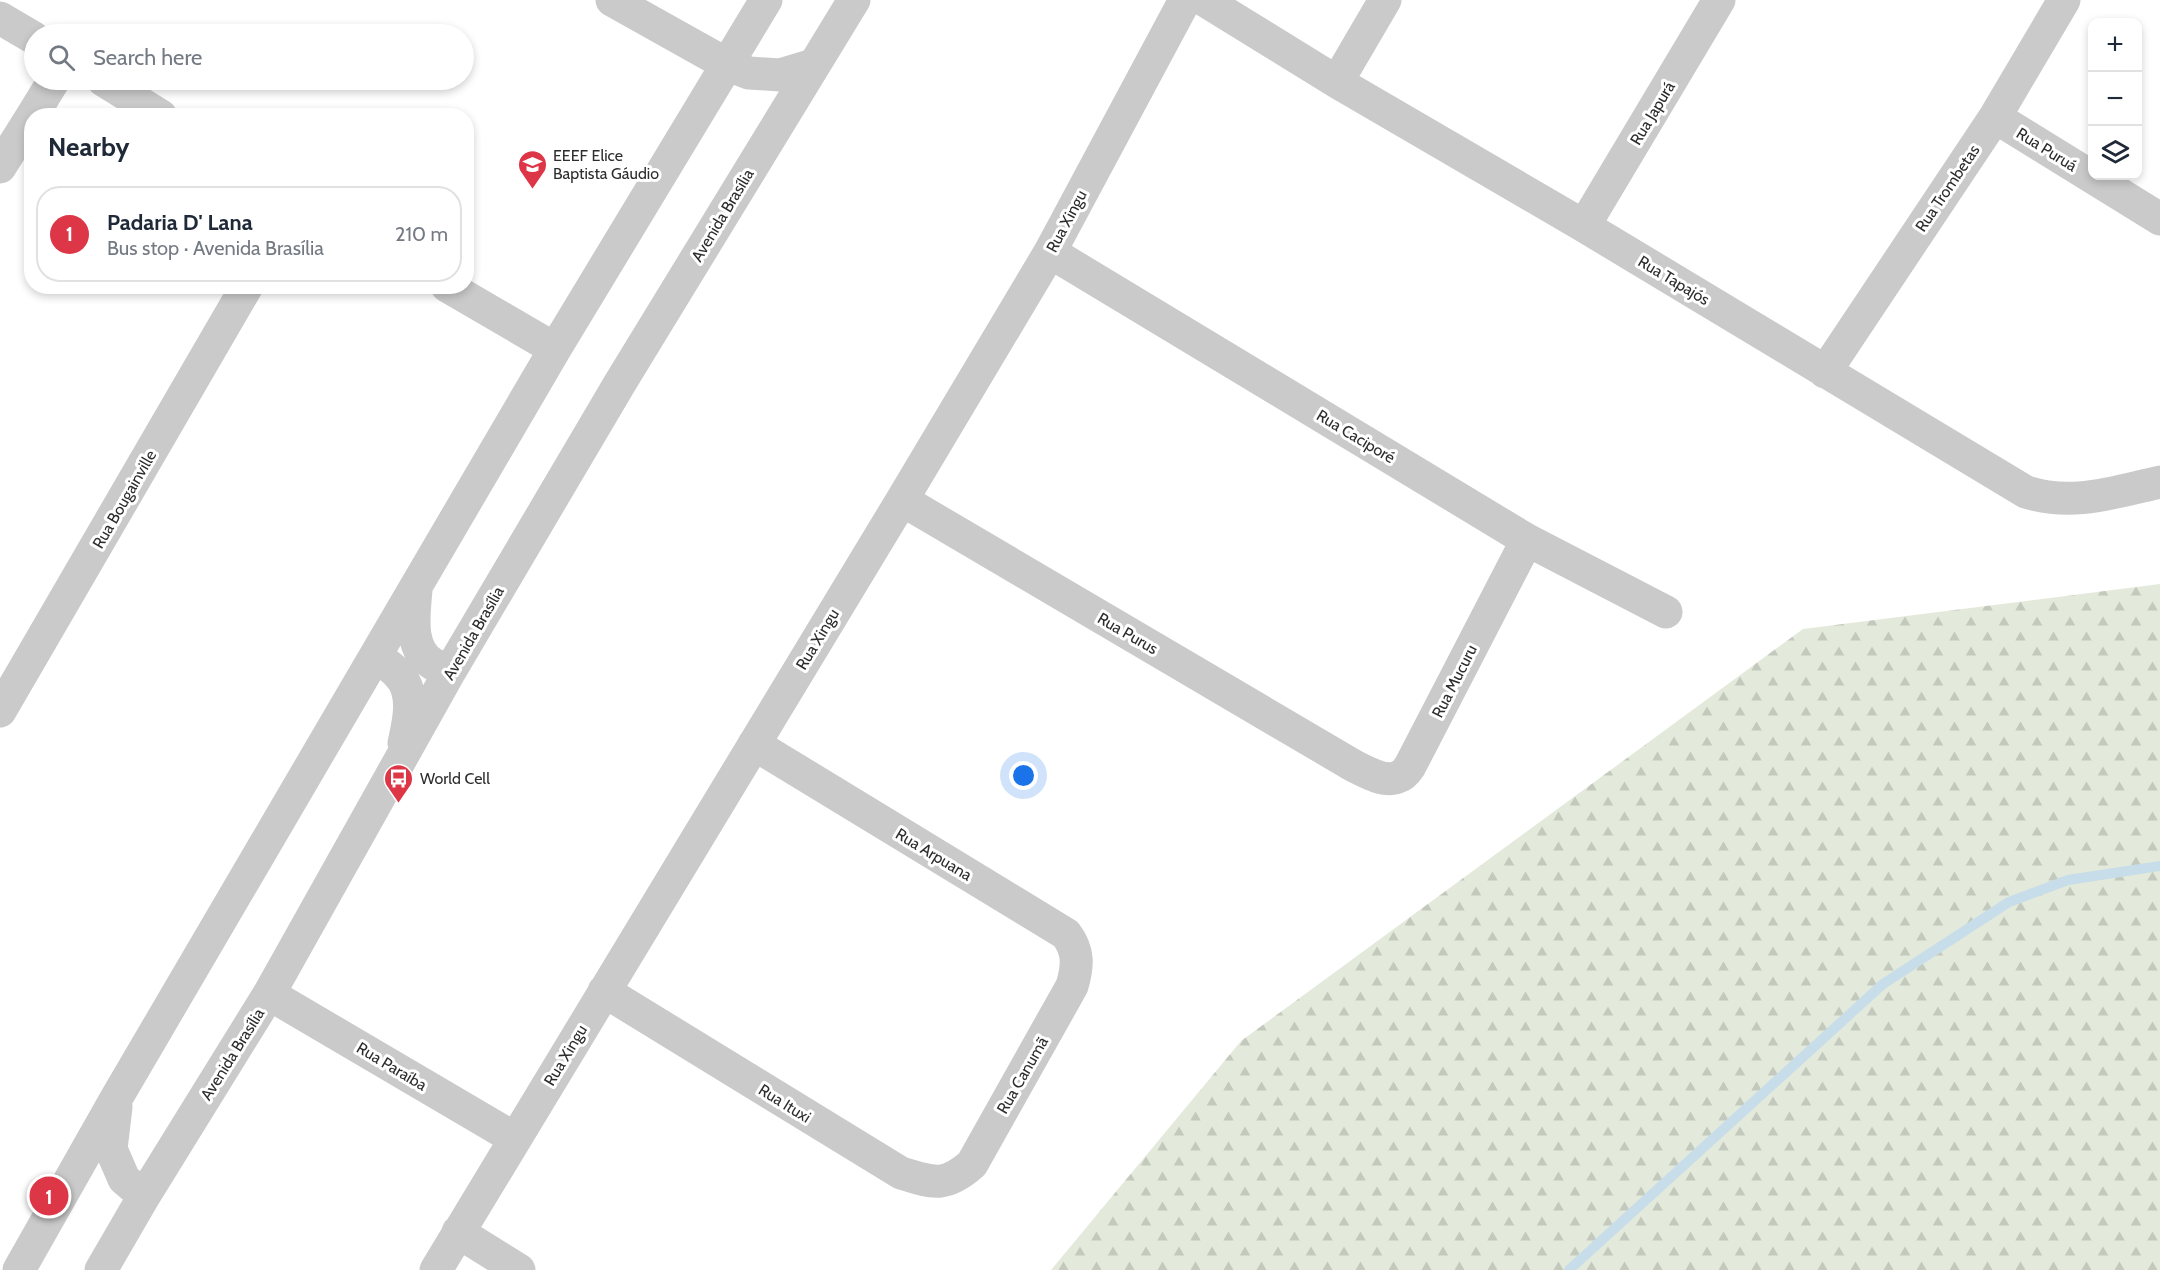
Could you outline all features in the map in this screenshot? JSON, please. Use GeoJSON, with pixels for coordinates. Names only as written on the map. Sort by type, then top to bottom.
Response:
{"type":"FeatureCollection","features":[{"type":"Feature","properties":{"kind":"street"},"geometry":{"type":"LineString","coordinates":[[612,0],[728,65],[749,73],[766,76],[780,75],[813,65]]}},
{"type":"Feature","properties":{"kind":"street"},"geometry":{"type":"LineString","coordinates":[[19,1270],[117,1097],[555,349],[766,0]]}},
{"type":"Feature","properties":{"kind":"street","name":"Avenida Brasília"},"geometry":{"type":"LineString","coordinates":[[101,1270],[269,994],[450,671],[620,383],[854,0]]}},
{"type":"Feature","properties":{"kind":"street","name":"Rua Xingu"},"geometry":{"type":"LineString","coordinates":[[436,1270],[1050,252],[1185,0]]}},
{"type":"Feature","properties":{"kind":"street","name":"Rua Tapajós"},"geometry":{"type":"LineString","coordinates":[[1204,0],[1337,82],[1584,226],[2026,492],[2046,498],[2070,500],[2160,482]]}},
{"type":"Feature","properties":{"kind":"street"},"geometry":{"type":"LineString","coordinates":[[1337,82],[1385,0]]}},
{"type":"Feature","properties":{"kind":"street","name":"Rua Japurá"},"geometry":{"type":"LineString","coordinates":[[1584,226],[1719,0]]}},
{"type":"Feature","properties":{"kind":"street","name":"Rua Trombetas"},"geometry":{"type":"LineString","coordinates":[[1825,372],[1995,117],[2064,0]]}},
{"type":"Feature","properties":{"kind":"street"},"geometry":{"type":"LineString","coordinates":[[0,18],[24,32]]}},
{"type":"Feature","properties":{"kind":"street"},"geometry":{"type":"LineString","coordinates":[[37,108],[48,90]]}},
{"type":"Feature","properties":{"kind":"street"},"geometry":{"type":"LineString","coordinates":[[119,90],[148,108]]}},
{"type":"Feature","properties":{"kind":"street","name":"Rua Puruá"},"geometry":{"type":"LineString","coordinates":[[1995,117],[2160,219]]}},
{"type":"Feature","properties":{"kind":"street"},"geometry":{"type":"LineString","coordinates":[[0,167],[24,129]]}},
{"type":"Feature","properties":{"kind":"street","name":"Rua Caciporé"},"geometry":{"type":"LineString","coordinates":[[1050,252],[1527,540],[1666,612]]}},
{"type":"Feature","properties":{"kind":"street","name":"Rua Bougainville"},"geometry":{"type":"LineString","coordinates":[[0,711],[243,294]]}},
{"type":"Feature","properties":{"kind":"street"},"geometry":{"type":"LineString","coordinates":[[461,294],[555,349]]}},
{"type":"Feature","properties":{"kind":"street","name":"Rua Purus"},"geometry":{"type":"LineString","coordinates":[[902,500],[1354,766]]}},
{"type":"Feature","properties":{"kind":"street","name":"Rua Mucuru"},"geometry":{"type":"LineString","coordinates":[[1354,766],[1389,779],[1400,776],[1410,766],[1527,540]]}},
{"type":"Feature","properties":{"kind":"street"},"geometry":{"type":"LineString","coordinates":[[417,585],[412,623],[418,648],[431,663],[450,671]]}},
{"type":"Feature","properties":{"kind":"street"},"geometry":{"type":"LineString","coordinates":[[376,656],[400,675],[408,692],[410,714],[399,765]]}},
{"type":"Feature","properties":{"kind":"street","name":"Rua Arpuana"},"geometry":{"type":"LineString","coordinates":[[754,744],[1066,934],[1077,956],[1077,970],[1072,987]]}},
{"type":"Feature","properties":{"kind":"street","name":"Rua Canumã"},"geometry":{"type":"LineString","coordinates":[[972,1164],[1072,987]]}},
{"type":"Feature","properties":{"kind":"street","name":"Rua Ituxi"},"geometry":{"type":"LineString","coordinates":[[604,991],[901,1173],[942,1182],[959,1176],[972,1164]]}},
{"type":"Feature","properties":{"kind":"street","name":"Rua Paraíba"},"geometry":{"type":"LineString","coordinates":[[269,994],[514,1138]]}},
{"type":"Feature","properties":{"kind":"street"},"geometry":{"type":"LineString","coordinates":[[117,1097],[111,1149],[123,1179],[144,1196]]}},
{"type":"Feature","properties":{"kind":"street"},"geometry":{"type":"LineString","coordinates":[[458,1232],[519,1270]]}},
{"type":"Feature","properties":{"kind":"green space"},"geometry":{"type":"Polygon","coordinates":[[[2160,584],[2160,1270],[1051,1270],[1241,1041],[1803,629],[2160,584]]]}},
{"type":"Feature","properties":{"kind":"waterway"},"geometry":{"type":"LineString","coordinates":[[1569,1270],[1883,984],[2009,902],[2068,880],[2160,866]]}},
{"type":"Feature","properties":{"kind":"place","name":"EEEF Elice Baptista Gáudio"},"geometry":{"type":"Point","coordinates":[532,190]}},
{"type":"Feature","properties":{"kind":"place","name":"World Cell"},"geometry":{"type":"Point","coordinates":[399,804]}},
{"type":"Feature","properties":{"kind":"place","name":"Padaria D' Lana"},"geometry":{"type":"Point","coordinates":[49,1196]}}]}
